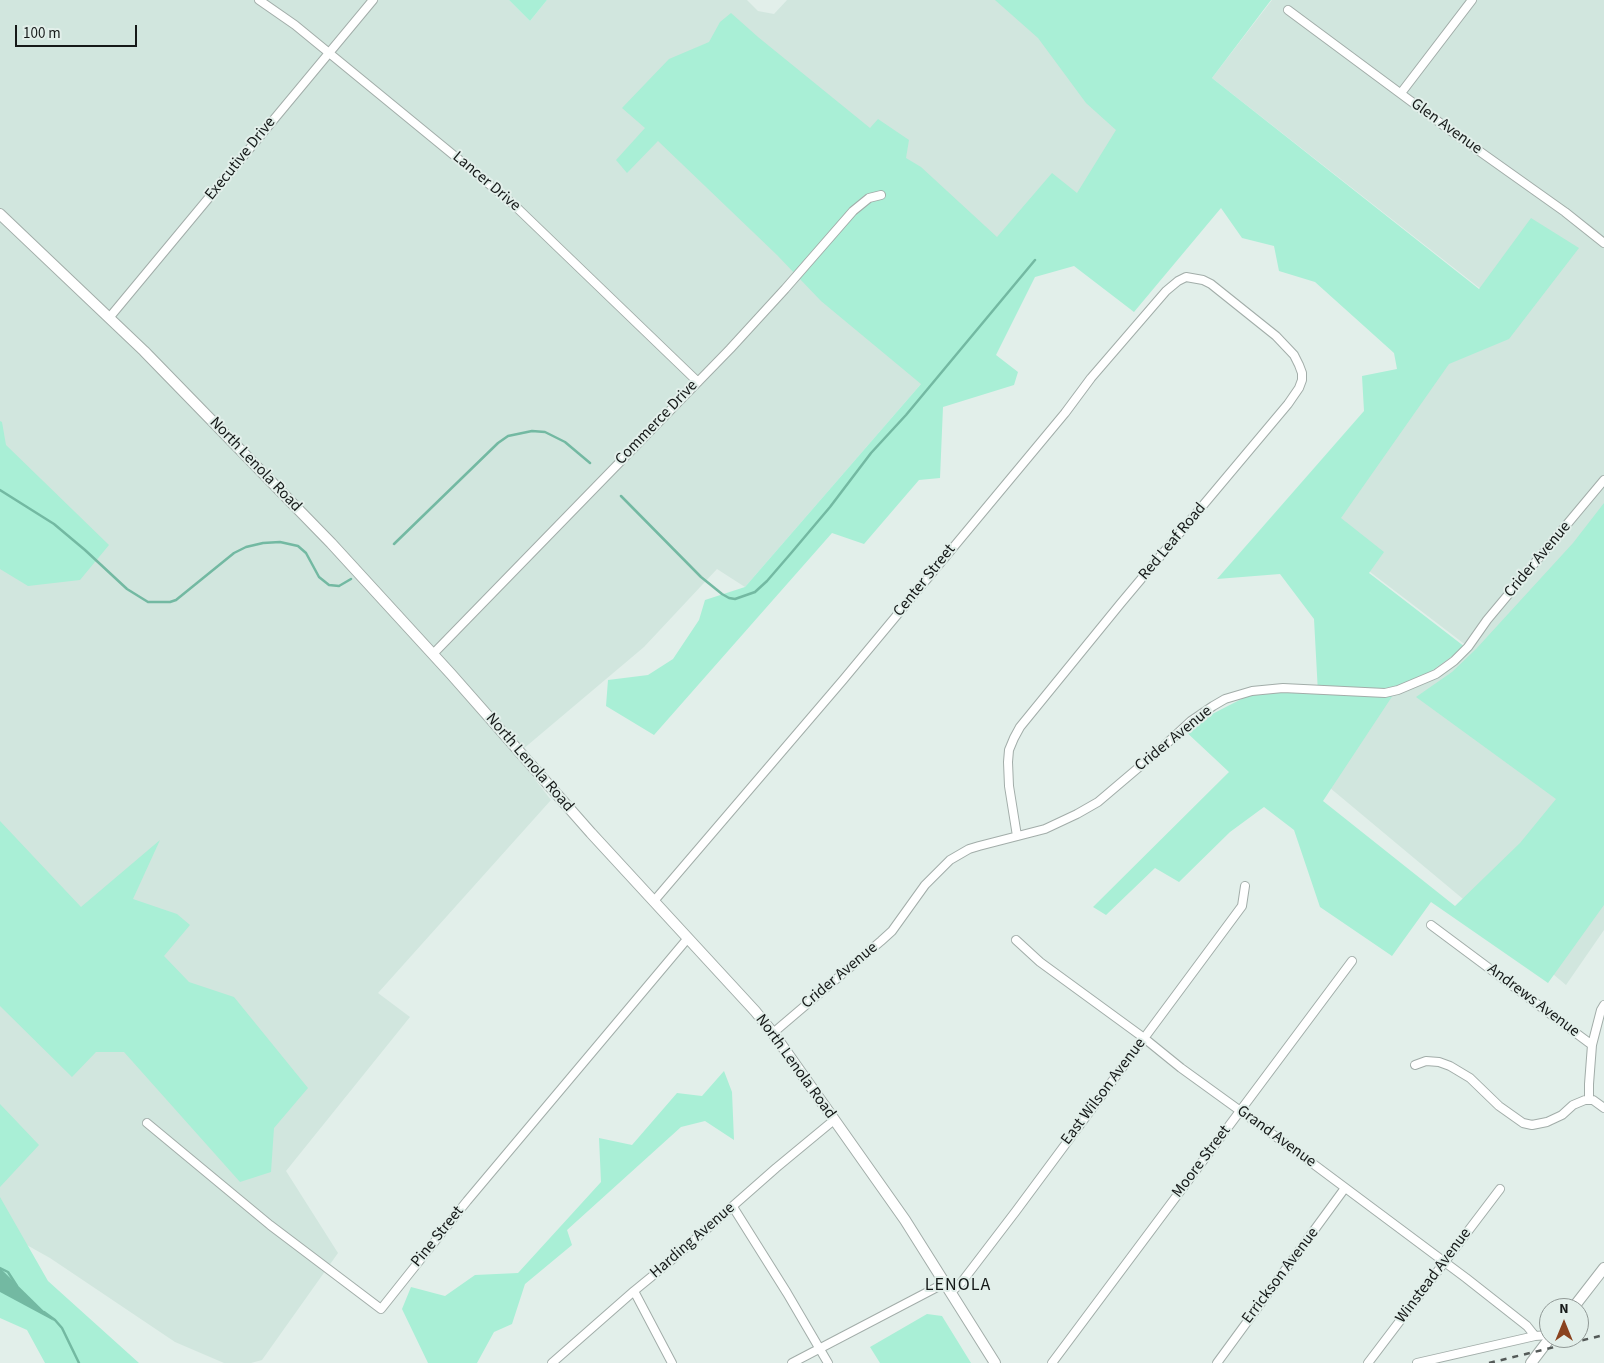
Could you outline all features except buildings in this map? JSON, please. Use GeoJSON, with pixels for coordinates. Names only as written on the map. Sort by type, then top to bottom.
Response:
{"type":"FeatureCollection","features":[{"type":"Feature","properties":{"kind":"main road","name":"North Lenola Road"},"geometry":{"type":"LineString","coordinates":[[0,214],[109,318],[284,494],[433,654],[591,833],[734,987],[772,1033],[905,1220],[995,1363]]}},
{"type":"Feature","properties":{"kind":"main road"},"geometry":{"type":"LineString","coordinates":[[1581,1298],[1604,1268]]}},
{"type":"Feature","properties":{"kind":"main road"},"geometry":{"type":"LineString","coordinates":[[1531,1363],[1541,1348]]}},
{"type":"Feature","properties":{"kind":"street","name":"Lancer Drive"},"geometry":{"type":"LineString","coordinates":[[259,0],[286,18],[329,52],[512,203],[698,382]]}},
{"type":"Feature","properties":{"kind":"street","name":"Executive Drive"},"geometry":{"type":"LineString","coordinates":[[109,318],[373,0]]}},
{"type":"Feature","properties":{"kind":"street"},"geometry":{"type":"LineString","coordinates":[[1401,93],[1413,80],[1472,0]]}},
{"type":"Feature","properties":{"kind":"street","name":"Glen Avenue"},"geometry":{"type":"LineString","coordinates":[[1288,10],[1458,136],[1579,222],[1604,243]]}},
{"type":"Feature","properties":{"kind":"street","name":"Commerce Drive"},"geometry":{"type":"LineString","coordinates":[[433,654],[772,304],[853,211],[869,198],[881,195]]}},
{"type":"Feature","properties":{"kind":"street","name":"Center Street"},"geometry":{"type":"LineString","coordinates":[[654,901],[890,624],[1065,413],[1091,378],[1154,304],[1166,291],[1186,277],[1203,280]]}},
{"type":"Feature","properties":{"kind":"street","name":"Red Leaf Road"},"geometry":{"type":"LineString","coordinates":[[1017,836],[1009,786],[1008,762],[1009,750],[1020,727],[1288,404],[1302,380],[1302,373],[1294,355],[1276,336],[1211,284],[1203,280]]}},
{"type":"Feature","properties":{"kind":"street","name":"Crider Avenue"},"geometry":{"type":"LineString","coordinates":[[772,1033],[882,941],[892,931],[925,885],[942,867],[969,849],[1056,825],[1093,805],[1201,713],[1225,699],[1252,691],[1283,688],[1384,693],[1398,690],[1436,674],[1454,661],[1468,647],[1487,620],[1604,480]]}},
{"type":"Feature","properties":{"kind":"street","name":"East Wilson Avenue"},"geometry":{"type":"LineString","coordinates":[[951,1292],[962,1283],[1242,906],[1245,886]]}},
{"type":"Feature","properties":{"kind":"street","name":"Andrews Avenue"},"geometry":{"type":"LineString","coordinates":[[1431,925],[1592,1045],[1588,1084],[1589,1100]]}},
{"type":"Feature","properties":{"kind":"street","name":"Pine Street"},"geometry":{"type":"LineString","coordinates":[[147,1123],[270,1225],[381,1309],[467,1201],[688,938]]}},
{"type":"Feature","properties":{"kind":"street","name":"Grand Avenue"},"geometry":{"type":"LineString","coordinates":[[1016,940],[1040,962],[1144,1038],[1180,1068],[1444,1262],[1527,1326],[1535,1336]]}},
{"type":"Feature","properties":{"kind":"street","name":"Moore Street"},"geometry":{"type":"LineString","coordinates":[[1052,1363],[1352,961]]}},
{"type":"Feature","properties":{"kind":"street"},"geometry":{"type":"LineString","coordinates":[[1592,1045],[1600,1010],[1604,1005]]}},
{"type":"Feature","properties":{"kind":"street"},"geometry":{"type":"LineString","coordinates":[[1415,1065],[1426,1061],[1439,1062],[1450,1066],[1470,1078],[1491,1099],[1523,1123],[1532,1125],[1555,1120],[1579,1102],[1589,1100],[1593,1100],[1604,1108]]}},
{"type":"Feature","properties":{"kind":"street","name":"Harding Avenue"},"geometry":{"type":"LineString","coordinates":[[552,1363],[834,1120]]}},
{"type":"Feature","properties":{"kind":"street","name":"Errickson Avenue"},"geometry":{"type":"LineString","coordinates":[[1217,1363],[1345,1188]]}},
{"type":"Feature","properties":{"kind":"street","name":"Winstead Avenue"},"geometry":{"type":"LineString","coordinates":[[1368,1363],[1500,1189]]}},
{"type":"Feature","properties":{"kind":"street"},"geometry":{"type":"LineString","coordinates":[[733,1207],[828,1363]]}},
{"type":"Feature","properties":{"kind":"street"},"geometry":{"type":"LineString","coordinates":[[792,1363],[945,1283]]}},
{"type":"Feature","properties":{"kind":"street"},"geometry":{"type":"LineString","coordinates":[[634,1291],[672,1363]]}},
{"type":"Feature","properties":{"kind":"street"},"geometry":{"type":"LineString","coordinates":[[1417,1363],[1539,1336]]}},
{"type":"Feature","properties":{"kind":"shaded area"},"geometry":{"type":"Polygon","coordinates":[[[0,0],[509,0],[530,21],[547,0],[747,0],[758,11],[774,14],[787,0],[999,0],[1136,118],[1080,194],[921,384],[745,587],[717,569],[644,647],[516,755],[551,800],[378,993],[410,1017],[286,1171],[338,1253],[262,1360],[251,1363],[224,1363],[175,1342],[50,1258],[0,1230],[0,0]]]}},
{"type":"Feature","properties":{"kind":"shaded area"},"geometry":{"type":"Polygon","coordinates":[[[509,0],[547,0],[530,21],[509,0]]]}},
{"type":"Feature","properties":{"kind":"shaded area"},"geometry":{"type":"Polygon","coordinates":[[[995,0],[1271,0],[1212,78],[1479,289],[1531,218],[1579,248],[1509,339],[1449,364],[1341,518],[1384,552],[1369,573],[1465,647],[1411,686],[1397,689],[1323,801],[1455,906],[1520,843],[1556,799],[1416,697],[1452,672],[1476,649],[1573,543],[1604,503],[1604,905],[1548,983],[1431,902],[1392,956],[1320,907],[1294,830],[1264,807],[1230,832],[1179,882],[1155,868],[1106,915],[1093,907],[1229,772],[1183,729],[1259,690],[1318,693],[1314,619],[1280,574],[1217,579],[1364,411],[1362,376],[1397,369],[1394,353],[1315,282],[1279,271],[1274,246],[1242,238],[1221,208],[1134,312],[1074,266],[1035,277],[996,355],[1018,372],[1014,385],[943,407],[940,478],[919,480],[864,544],[832,533],[654,735],[606,706],[608,680],[648,675],[673,659],[699,620],[705,600],[745,587],[921,384],[821,301],[777,255],[658,141],[627,173],[616,160],[645,128],[622,108],[669,59],[709,42],[720,22],[731,13],[870,128],[878,119],[909,140],[906,158],[921,167],[997,237],[1052,173],[1077,193],[1116,130],[1086,103],[1038,38],[995,0]]]}},
{"type":"Feature","properties":{"kind":"shaded area"},"geometry":{"type":"Polygon","coordinates":[[[1272,0],[1604,0],[1604,930],[1566,985],[1293,757],[1336,690],[1423,681],[1467,646],[1319,533],[1496,301],[1212,78],[1272,0]]]}},
{"type":"Feature","properties":{"kind":"shaded area"},"geometry":{"type":"Polygon","coordinates":[[[0,421],[2,422],[6,445],[109,545],[80,580],[28,586],[0,569],[0,421]]]}},
{"type":"Feature","properties":{"kind":"shaded area"},"geometry":{"type":"Polygon","coordinates":[[[0,821],[81,907],[160,840],[133,899],[177,914],[190,925],[164,956],[189,982],[234,997],[308,1088],[274,1128],[271,1172],[240,1182],[124,1052],[96,1052],[72,1077],[0,1006],[0,821]]]}},
{"type":"Feature","properties":{"kind":"shaded area"},"geometry":{"type":"Polygon","coordinates":[[[724,1071],[732,1092],[734,1140],[705,1121],[681,1127],[567,1230],[572,1245],[525,1284],[512,1324],[494,1332],[477,1363],[428,1363],[402,1309],[411,1287],[445,1296],[475,1275],[518,1273],[601,1182],[599,1138],[632,1145],[677,1093],[702,1096],[724,1071]]]}},
{"type":"Feature","properties":{"kind":"shaded area"},"geometry":{"type":"Polygon","coordinates":[[[0,1104],[39,1145],[0,1187],[0,1104]]]}},
{"type":"Feature","properties":{"kind":"shaded area"},"geometry":{"type":"Polygon","coordinates":[[[0,1197],[48,1281],[139,1363],[45,1363],[27,1330],[0,1318],[0,1197]]]}},
{"type":"Feature","properties":{"kind":"shaded area"},"geometry":{"type":"Polygon","coordinates":[[[0,1268],[54,1321],[0,1292],[0,1268]]]}},
{"type":"Feature","properties":{"kind":"shaded area"},"geometry":{"type":"Polygon","coordinates":[[[927,1314],[942,1316],[971,1363],[880,1363],[870,1347],[927,1314]]]}},
{"type":"Feature","properties":{"kind":"waterway"},"geometry":{"type":"LineString","coordinates":[[621,496],[701,577],[722,594],[735,599],[755,592],[767,581],[830,507],[871,453],[906,415],[1035,260]]}},
{"type":"Feature","properties":{"kind":"waterway"},"geometry":{"type":"LineString","coordinates":[[394,544],[498,443],[508,436],[532,431],[545,432],[565,442],[590,463]]}},
{"type":"Feature","properties":{"kind":"waterway"},"geometry":{"type":"LineString","coordinates":[[0,490],[54,524],[127,589],[148,602],[170,602],[176,600],[234,553],[246,547],[263,543],[280,542],[298,546],[306,553],[319,577],[329,585],[339,586],[351,579]]}},
{"type":"Feature","properties":{"kind":"waterway"},"geometry":{"type":"LineString","coordinates":[[0,1268],[8,1272],[17,1286]]}},
{"type":"Feature","properties":{"kind":"waterway"},"geometry":{"type":"LineString","coordinates":[[44,1312],[62,1328],[79,1363]]}},
{"type":"Feature","properties":{"kind":"railway"},"geometry":{"type":"LineString","coordinates":[[1489,1363],[1604,1335]]}},
{"type":"Feature","properties":{"kind":"district","name":"LENOLA"},"geometry":{"type":"Point","coordinates":[958,1286]}}]}
